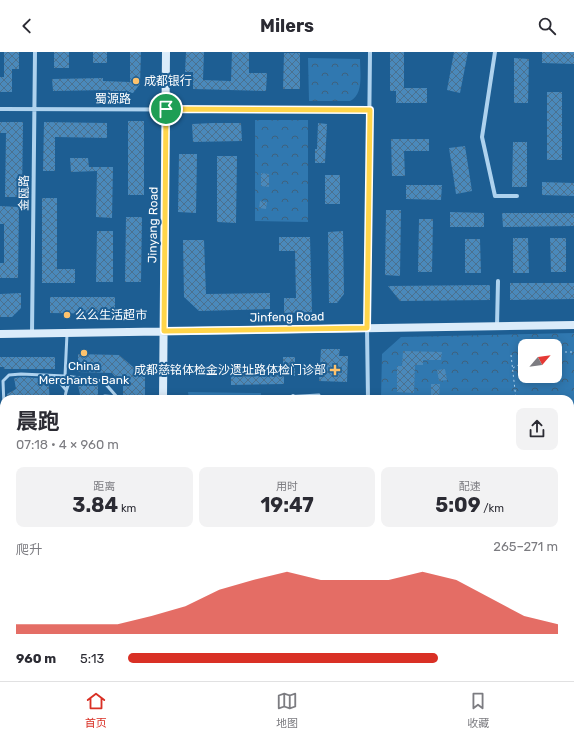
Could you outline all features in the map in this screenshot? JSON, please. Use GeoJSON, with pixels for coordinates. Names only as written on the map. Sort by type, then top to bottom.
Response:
{"type":"FeatureCollection","features":[{"type":"Feature","properties":{"kind":"street","name":"金瓯路"},"geometry":{"type":"LineString","coordinates":[[32,334],[35,52]]}},
{"type":"Feature","properties":{"kind":"street","name":"Jinyang Road"},"geometry":{"type":"LineString","coordinates":[[163,395],[166,52]]}},
{"type":"Feature","properties":{"kind":"street"},"geometry":{"type":"LineString","coordinates":[[368,395],[367,328],[370,52]]}},
{"type":"Feature","properties":{"kind":"street"},"geometry":{"type":"LineString","coordinates":[[495,52],[482,137],[496,196],[517,196]]}},
{"type":"Feature","properties":{"kind":"street","name":"蜀源路"},"geometry":{"type":"LineString","coordinates":[[0,109],[370,110]]}},
{"type":"Feature","properties":{"kind":"street"},"geometry":{"type":"LineString","coordinates":[[497,326],[498,281]]}},
{"type":"Feature","properties":{"kind":"street","name":"Jinfeng Road"},"geometry":{"type":"LineString","coordinates":[[0,334],[574,325]]}},
{"type":"Feature","properties":{"kind":"lane"},"geometry":{"type":"LineString","coordinates":[[66,390],[61,384],[67,333]]}},
{"type":"Feature","properties":{"kind":"lane"},"geometry":{"type":"LineString","coordinates":[[2,391],[3,381],[9,376],[20,374],[63,376],[103,381],[115,395]]}},
{"type":"Feature","properties":{"kind":"lane"},"geometry":{"type":"LineString","coordinates":[[65,395],[69,386],[70,377]]}},
{"type":"Feature","properties":{"kind":"path"},"geometry":{"type":"LineString","coordinates":[[562,352],[574,352]]}},
{"type":"Feature","properties":{"kind":"path"},"geometry":{"type":"LineString","coordinates":[[511,355],[515,395]]}},
{"type":"Feature","properties":{"kind":"path"},"geometry":{"type":"LineString","coordinates":[[512,368],[518,365]]}},
{"type":"Feature","properties":{"kind":"green space"},"geometry":{"type":"Polygon","coordinates":[[[308,58],[360,59],[360,83],[357,94],[354,98],[350,101],[309,101],[308,58]]]}},
{"type":"Feature","properties":{"kind":"green space"},"geometry":{"type":"Polygon","coordinates":[[[255,120],[308,120],[308,222],[255,221],[255,120]]]}},
{"type":"Feature","properties":{"kind":"green space"},"geometry":{"type":"Polygon","coordinates":[[[574,333],[574,395],[381,395],[382,354],[401,337],[574,333]]]}},
{"type":"Feature","properties":{"kind":"green space"},"geometry":{"type":"Polygon","coordinates":[[[188,392],[261,393],[261,395],[188,395],[188,392]]]}},
{"type":"Feature","properties":{"kind":"building"},"geometry":{"type":"Polygon","coordinates":[[[4,52],[19,52],[19,69],[12,69],[12,92],[0,92],[0,77],[4,77],[4,52]]]}},
{"type":"Feature","properties":{"kind":"building"},"geometry":{"type":"Polygon","coordinates":[[[54,52],[69,52],[69,68],[54,68],[54,52]]]}},
{"type":"Feature","properties":{"kind":"building"},"geometry":{"type":"Polygon","coordinates":[[[93,52],[107,52],[107,63],[93,63],[93,52]]]}},
{"type":"Feature","properties":{"kind":"building"},"geometry":{"type":"Polygon","coordinates":[[[130,52],[141,52],[140,84],[133,93],[110,92],[110,90],[53,91],[52,79],[103,78],[103,81],[130,82],[130,52]]]}},
{"type":"Feature","properties":{"kind":"building"},"geometry":{"type":"Polygon","coordinates":[[[186,52],[204,52],[203,80],[231,81],[232,52],[249,52],[249,73],[267,73],[266,91],[193,89],[193,72],[185,72],[186,52]]]}},
{"type":"Feature","properties":{"kind":"building"},"geometry":{"type":"Polygon","coordinates":[[[390,52],[404,52],[404,88],[427,88],[427,103],[396,103],[396,91],[390,91],[390,52]]]}},
{"type":"Feature","properties":{"kind":"building"},"geometry":{"type":"Polygon","coordinates":[[[454,52],[468,52],[460,93],[447,90],[454,52]]]}},
{"type":"Feature","properties":{"kind":"building"},"geometry":{"type":"Polygon","coordinates":[[[542,52],[574,52],[574,64],[542,63],[542,52]]]}},
{"type":"Feature","properties":{"kind":"building"},"geometry":{"type":"Polygon","coordinates":[[[284,53],[300,53],[300,89],[283,89],[284,53]]]}},
{"type":"Feature","properties":{"kind":"building"},"geometry":{"type":"Polygon","coordinates":[[[514,58],[529,59],[528,103],[514,103],[514,58]]]}},
{"type":"Feature","properties":{"kind":"building"},"geometry":{"type":"Polygon","coordinates":[[[547,92],[562,92],[562,160],[547,160],[547,92]]]}},
{"type":"Feature","properties":{"kind":"building"},"geometry":{"type":"Polygon","coordinates":[[[128,121],[144,121],[144,195],[128,195],[128,121]]]}},
{"type":"Feature","properties":{"kind":"building"},"geometry":{"type":"Polygon","coordinates":[[[0,122],[23,122],[22,197],[5,197],[6,133],[0,133],[0,122]]]}},
{"type":"Feature","properties":{"kind":"building"},"geometry":{"type":"Polygon","coordinates":[[[44,122],[107,123],[107,138],[55,137],[55,171],[43,171],[44,122]]]}},
{"type":"Feature","properties":{"kind":"building"},"geometry":{"type":"Polygon","coordinates":[[[241,123],[242,141],[193,142],[192,124],[241,123]]]}},
{"type":"Feature","properties":{"kind":"building"},"geometry":{"type":"Polygon","coordinates":[[[318,123],[327,124],[325,163],[315,163],[318,123]]]}},
{"type":"Feature","properties":{"kind":"building"},"geometry":{"type":"Polygon","coordinates":[[[391,139],[429,139],[429,151],[404,151],[405,176],[392,176],[391,139]]]}},
{"type":"Feature","properties":{"kind":"building"},"geometry":{"type":"Polygon","coordinates":[[[513,142],[527,142],[527,187],[512,187],[513,142]]]}},
{"type":"Feature","properties":{"kind":"building"},"geometry":{"type":"Polygon","coordinates":[[[465,146],[472,191],[456,194],[449,148],[465,146]]]}},
{"type":"Feature","properties":{"kind":"building"},"geometry":{"type":"Polygon","coordinates":[[[179,154],[197,154],[196,213],[178,212],[179,154]]]}},
{"type":"Feature","properties":{"kind":"building"},"geometry":{"type":"Polygon","coordinates":[[[217,156],[237,156],[236,223],[217,222],[217,156]]]}},
{"type":"Feature","properties":{"kind":"building"},"geometry":{"type":"Polygon","coordinates":[[[70,158],[88,158],[89,167],[113,167],[112,218],[96,217],[97,171],[71,172],[70,158]]]}},
{"type":"Feature","properties":{"kind":"building"},"geometry":{"type":"Polygon","coordinates":[[[261,173],[269,174],[269,187],[261,186],[261,173]]]}},
{"type":"Feature","properties":{"kind":"building"},"geometry":{"type":"Polygon","coordinates":[[[325,175],[340,175],[340,204],[325,204],[325,175]]]}},
{"type":"Feature","properties":{"kind":"building"},"geometry":{"type":"Polygon","coordinates":[[[542,182],[574,183],[574,196],[542,195],[542,182]]]}},
{"type":"Feature","properties":{"kind":"building"},"geometry":{"type":"Polygon","coordinates":[[[406,185],[442,185],[441,200],[406,199],[406,185]]]}},
{"type":"Feature","properties":{"kind":"building"},"geometry":{"type":"Polygon","coordinates":[[[42,198],[57,198],[57,269],[75,269],[75,283],[42,283],[42,198]]]}},
{"type":"Feature","properties":{"kind":"building"},"geometry":{"type":"Polygon","coordinates":[[[260,201],[267,202],[266,209],[259,208],[260,201]]]}},
{"type":"Feature","properties":{"kind":"building"},"geometry":{"type":"Polygon","coordinates":[[[0,206],[19,207],[18,278],[0,278],[0,263],[4,263],[4,224],[0,224],[0,206]]]}},
{"type":"Feature","properties":{"kind":"building"},"geometry":{"type":"Polygon","coordinates":[[[386,210],[401,210],[400,276],[385,275],[386,210]]]}},
{"type":"Feature","properties":{"kind":"building"},"geometry":{"type":"Polygon","coordinates":[[[450,212],[484,213],[484,227],[450,227],[450,212]]]}},
{"type":"Feature","properties":{"kind":"building"},"geometry":{"type":"Polygon","coordinates":[[[502,213],[574,213],[574,226],[503,227],[502,213]]]}},
{"type":"Feature","properties":{"kind":"building"},"geometry":{"type":"Polygon","coordinates":[[[126,217],[142,217],[141,282],[125,282],[126,217]]]}},
{"type":"Feature","properties":{"kind":"building"},"geometry":{"type":"Polygon","coordinates":[[[419,219],[433,219],[432,272],[418,272],[419,219]]]}},
{"type":"Feature","properties":{"kind":"building"},"geometry":{"type":"Polygon","coordinates":[[[97,231],[113,231],[113,282],[96,282],[97,231]]]}},
{"type":"Feature","properties":{"kind":"building"},"geometry":{"type":"Polygon","coordinates":[[[343,231],[344,294],[337,303],[329,303],[328,232],[343,231]]]}},
{"type":"Feature","properties":{"kind":"building"},"geometry":{"type":"Polygon","coordinates":[[[279,237],[310,237],[312,312],[284,313],[284,298],[296,298],[295,251],[279,251],[279,237]]]}},
{"type":"Feature","properties":{"kind":"building"},"geometry":{"type":"Polygon","coordinates":[[[513,238],[528,238],[529,273],[513,273],[513,238]]]}},
{"type":"Feature","properties":{"kind":"building"},"geometry":{"type":"Polygon","coordinates":[[[550,238],[566,238],[566,272],[551,272],[550,238]]]}},
{"type":"Feature","properties":{"kind":"building"},"geometry":{"type":"Polygon","coordinates":[[[465,239],[480,239],[481,273],[465,273],[465,239]]]}},
{"type":"Feature","properties":{"kind":"building"},"geometry":{"type":"Polygon","coordinates":[[[183,240],[204,240],[206,294],[270,293],[270,309],[199,311],[184,297],[183,240]]]}},
{"type":"Feature","properties":{"kind":"building"},"geometry":{"type":"Polygon","coordinates":[[[510,283],[574,283],[574,299],[510,300],[510,283]]]}},
{"type":"Feature","properties":{"kind":"building"},"geometry":{"type":"Polygon","coordinates":[[[490,285],[490,300],[400,301],[388,286],[490,285]]]}},
{"type":"Feature","properties":{"kind":"building"},"geometry":{"type":"Polygon","coordinates":[[[21,293],[21,308],[12,317],[0,317],[0,294],[21,293]]]}},
{"type":"Feature","properties":{"kind":"building"},"geometry":{"type":"Polygon","coordinates":[[[50,297],[115,297],[115,314],[50,313],[50,297]]]}},
{"type":"Feature","properties":{"kind":"building"},"geometry":{"type":"Polygon","coordinates":[[[321,349],[340,349],[339,356],[348,356],[347,382],[319,381],[321,349]]]}},
{"type":"Feature","properties":{"kind":"building"},"geometry":{"type":"Polygon","coordinates":[[[403,351],[442,352],[441,360],[423,360],[423,365],[415,365],[414,393],[397,392],[397,366],[402,366],[403,351]]]}},
{"type":"Feature","properties":{"kind":"building"},"geometry":{"type":"Polygon","coordinates":[[[78,354],[119,355],[145,377],[145,395],[123,395],[123,386],[112,373],[78,372],[78,354]]]}},
{"type":"Feature","properties":{"kind":"building"},"geometry":{"type":"Polygon","coordinates":[[[0,357],[55,357],[55,369],[4,369],[4,367],[0,367],[0,357]]]}},
{"type":"Feature","properties":{"kind":"building"},"geometry":{"type":"Polygon","coordinates":[[[283,357],[295,357],[295,376],[284,376],[284,384],[231,385],[231,370],[283,370],[283,357]]]}},
{"type":"Feature","properties":{"kind":"building"},"geometry":{"type":"Polygon","coordinates":[[[445,369],[447,380],[439,381],[437,370],[445,369]]]}},
{"type":"Feature","properties":{"kind":"building"},"geometry":{"type":"Polygon","coordinates":[[[23,377],[48,379],[50,395],[7,395],[16,389],[14,378],[23,377]]]}},
{"type":"Feature","properties":{"kind":"building"},"geometry":{"type":"Polygon","coordinates":[[[77,381],[98,383],[98,395],[80,395],[77,381]]]}},
{"type":"Feature","properties":{"kind":"building"},"geometry":{"type":"Polygon","coordinates":[[[431,384],[440,384],[439,395],[431,395],[431,384]]]}},
{"type":"Feature","properties":{"kind":"place","name":"成都银行"},"geometry":{"type":"Point","coordinates":[136,81]}},
{"type":"Feature","properties":{"kind":"place","name":"么么生活超市"},"geometry":{"type":"Point","coordinates":[67,315]}},
{"type":"Feature","properties":{"kind":"place","name":"China Merchants Bank"},"geometry":{"type":"Point","coordinates":[84,353]}},
{"type":"Feature","properties":{"kind":"place","name":"成都慈铭体检金沙遗址路体检门诊部"},"geometry":{"type":"Point","coordinates":[335,370]}},
{"type":"Feature","properties":{"kind":"route"},"geometry":{"type":"LineString","coordinates":[[166,109],[370,110],[367,328],[164,331],[166,109]]}}]}
